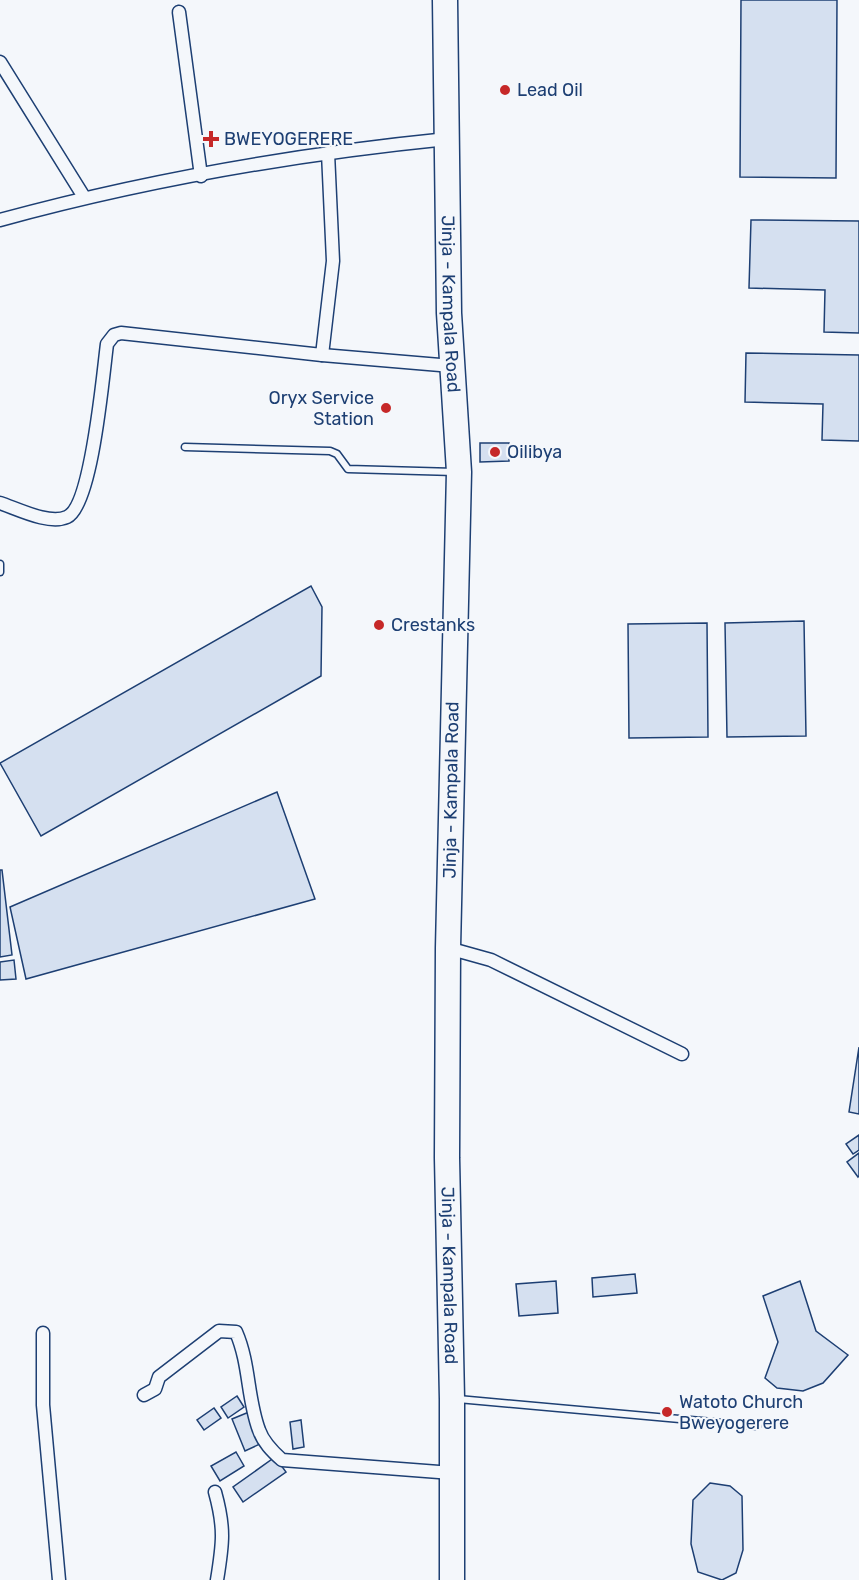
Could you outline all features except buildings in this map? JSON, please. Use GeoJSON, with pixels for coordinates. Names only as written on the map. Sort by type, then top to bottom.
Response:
{"type":"FeatureCollection","features":[{"type":"Feature","properties":{"kind":"highway","name":"Jinja - Kampala Road"},"geometry":{"type":"LineString","coordinates":[[446,0],[449,313],[459,472],[448,948],[447,1158],[452,1399],[452,1580]]}},
{"type":"Feature","properties":{"kind":"street"},"geometry":{"type":"LineString","coordinates":[[179,12],[201,176]]}},
{"type":"Feature","properties":{"kind":"street"},"geometry":{"type":"LineString","coordinates":[[0,62],[84,197]]}},
{"type":"Feature","properties":{"kind":"street"},"geometry":{"type":"LineString","coordinates":[[0,220],[84,197],[328,153],[447,139]]}},
{"type":"Feature","properties":{"kind":"street"},"geometry":{"type":"LineString","coordinates":[[322,355],[333,261],[328,153]]}},
{"type":"Feature","properties":{"kind":"street"},"geometry":{"type":"LineString","coordinates":[[0,503],[55,519],[65,518],[77,507],[91,459],[106,344],[114,335],[121,333],[322,355],[452,366]]}},
{"type":"Feature","properties":{"kind":"street"},"geometry":{"type":"LineString","coordinates":[[448,948],[500,964],[682,1054]]}},
{"type":"Feature","properties":{"kind":"street"},"geometry":{"type":"LineString","coordinates":[[144,1395],[155,1389],[159,1377],[219,1331],[236,1332],[245,1351],[258,1429],[269,1447],[282,1460],[452,1473]]}},
{"type":"Feature","properties":{"kind":"street"},"geometry":{"type":"LineString","coordinates":[[43,1333],[43,1405],[59,1580]]}},
{"type":"Feature","properties":{"kind":"street"},"geometry":{"type":"LineString","coordinates":[[215,1492],[224,1521],[224,1540],[217,1580]]}},
{"type":"Feature","properties":{"kind":"lane"},"geometry":{"type":"LineString","coordinates":[[184,447],[330,451],[338,454],[348,469],[459,472]]}},
{"type":"Feature","properties":{"kind":"lane"},"geometry":{"type":"LineString","coordinates":[[0,564],[0,572]]}},
{"type":"Feature","properties":{"kind":"lane"},"geometry":{"type":"LineString","coordinates":[[452,1399],[757,1426]]}},
{"type":"Feature","properties":{"kind":"place","name":"Lead Oil"},"geometry":{"type":"Point","coordinates":[505,90]}},
{"type":"Feature","properties":{"kind":"place","name":"BWEYOGERERE"},"geometry":{"type":"Point","coordinates":[211,139]}},
{"type":"Feature","properties":{"kind":"place","name":"Oryx Service Station"},"geometry":{"type":"Point","coordinates":[386,408]}},
{"type":"Feature","properties":{"kind":"place","name":"Oilibya"},"geometry":{"type":"Point","coordinates":[495,452]}},
{"type":"Feature","properties":{"kind":"place","name":"Crestanks"},"geometry":{"type":"Point","coordinates":[379,625]}},
{"type":"Feature","properties":{"kind":"place","name":"Watoto Church Bweyogerere"},"geometry":{"type":"Point","coordinates":[667,1412]}}]}
